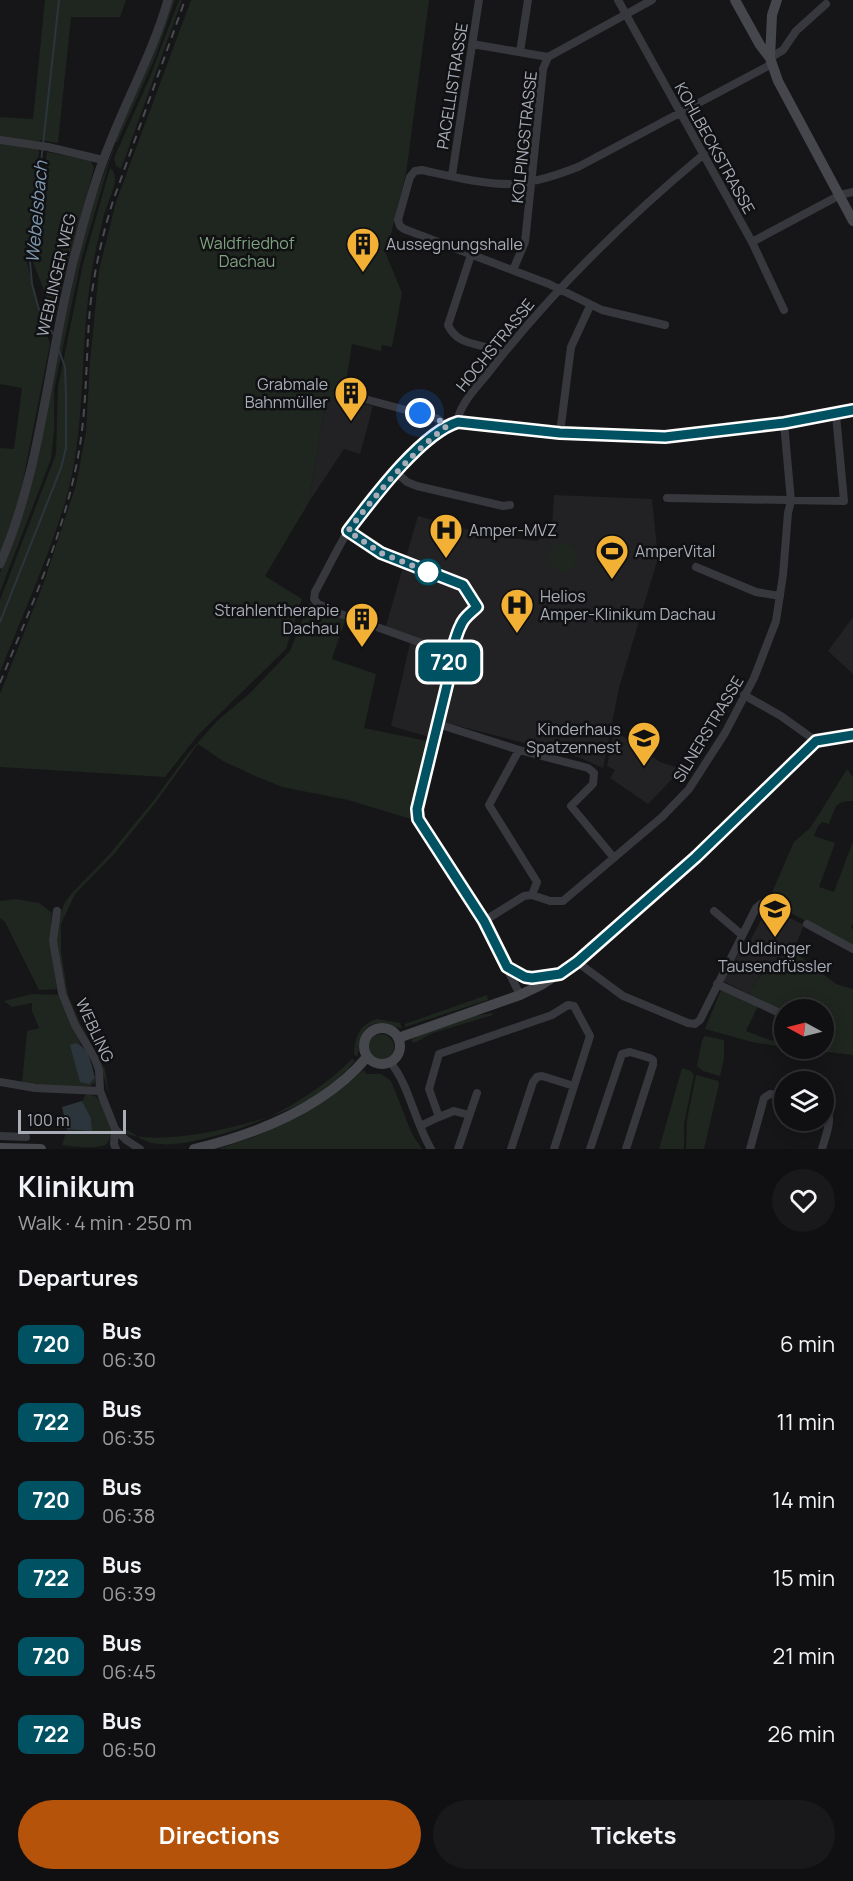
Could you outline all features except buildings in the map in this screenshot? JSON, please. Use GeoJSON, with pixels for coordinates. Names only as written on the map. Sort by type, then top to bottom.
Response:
{"type":"FeatureCollection","features":[{"type":"Feature","properties":{"kind":"main road"},"geometry":{"type":"LineString","coordinates":[[735,0],[771,61],[778,81],[853,221]]}},
{"type":"Feature","properties":{"kind":"main road"},"geometry":{"type":"LineString","coordinates":[[771,61],[771,25],[777,0]]}},
{"type":"Feature","properties":{"kind":"main road"},"geometry":{"type":"LineString","coordinates":[[398,1038],[520,995],[560,974],[577,962],[696,857],[816,741],[853,735]]}},
{"type":"Feature","properties":{"kind":"main road"},"geometry":{"type":"LineString","coordinates":[[507,967],[525,977],[532,978],[560,974]]}},
{"type":"Feature","properties":{"kind":"main road"},"geometry":{"type":"LineString","coordinates":[[378,1028],[390,1030],[398,1038],[400,1049],[390,1062],[378,1064],[367,1057],[365,1040],[372,1030],[378,1028]]}},
{"type":"Feature","properties":{"kind":"main road"},"geometry":{"type":"LineString","coordinates":[[194,1149],[255,1130],[298,1111],[347,1077],[367,1057]]}},
{"type":"Feature","properties":{"kind":"main road"},"geometry":{"type":"LineString","coordinates":[[0,1148],[40,1149]]}},
{"type":"Feature","properties":{"kind":"street","name":"WEBLINGER WEG"},"geometry":{"type":"LineString","coordinates":[[0,564],[38,444],[68,278],[88,204],[103,160],[148,55],[168,0]]}},
{"type":"Feature","properties":{"kind":"street","name":"PACELLISTRASSE"},"geometry":{"type":"LineString","coordinates":[[452,176],[479,0]]}},
{"type":"Feature","properties":{"kind":"street"},"geometry":{"type":"LineString","coordinates":[[520,52],[528,0]]}},
{"type":"Feature","properties":{"kind":"street","name":"KOHLBECKSTRASSE"},"geometry":{"type":"LineString","coordinates":[[618,0],[752,242],[784,310]]}},
{"type":"Feature","properties":{"kind":"street","name":"KOLPINGSTRASSE"},"geometry":{"type":"LineString","coordinates":[[513,270],[525,242],[543,69],[548,57],[652,0]]}},
{"type":"Feature","properties":{"kind":"street"},"geometry":{"type":"LineString","coordinates":[[665,325],[590,306],[549,284],[404,229],[398,220],[410,177],[415,171],[422,170],[478,181],[511,184],[557,176],[680,112],[771,61],[783,50],[796,31],[826,4]]}},
{"type":"Feature","properties":{"kind":"street"},"geometry":{"type":"LineString","coordinates":[[472,44],[548,57]]}},
{"type":"Feature","properties":{"kind":"street"},"geometry":{"type":"LineString","coordinates":[[0,140],[44,146],[103,160]]}},
{"type":"Feature","properties":{"kind":"street","name":"HOCHSTRASSE"},"geometry":{"type":"LineString","coordinates":[[458,422],[462,407],[503,354],[559,290],[648,203],[704,154]]}},
{"type":"Feature","properties":{"kind":"street"},"geometry":{"type":"LineString","coordinates":[[752,242],[840,195],[853,192]]}},
{"type":"Feature","properties":{"kind":"street"},"geometry":{"type":"LineString","coordinates":[[471,255],[448,325],[453,336],[503,354]]}},
{"type":"Feature","properties":{"kind":"street"},"geometry":{"type":"LineString","coordinates":[[560,433],[571,347],[590,306]]}},
{"type":"Feature","properties":{"kind":"street"},"geometry":{"type":"LineString","coordinates":[[346,394],[436,418],[447,426]]}},
{"type":"Feature","properties":{"kind":"street"},"geometry":{"type":"LineString","coordinates":[[520,995],[484,921],[418,819],[417,809],[450,673],[448,657],[438,649],[338,614],[318,604],[314,599],[315,592],[348,531],[416,451],[447,426],[458,422],[560,433],[665,437],[784,423],[853,410]]}},
{"type":"Feature","properties":{"kind":"street"},"geometry":{"type":"LineString","coordinates":[[667,498],[844,501],[836,415]]}},
{"type":"Feature","properties":{"kind":"street","name":"SILNERSTRASSE"},"geometry":{"type":"LineString","coordinates":[[532,895],[550,901],[563,901],[662,817],[689,789],[725,733],[754,678],[776,621],[791,501],[784,423]]}},
{"type":"Feature","properties":{"kind":"street"},"geometry":{"type":"LineString","coordinates":[[396,472],[407,482],[417,486],[503,506],[510,505]]}},
{"type":"Feature","properties":{"kind":"street"},"geometry":{"type":"LineString","coordinates":[[348,531],[381,553],[458,583],[466,589],[477,607],[460,625],[453,651],[448,657]]}},
{"type":"Feature","properties":{"kind":"street"},"geometry":{"type":"LineString","coordinates":[[696,567],[756,592],[780,596]]}},
{"type":"Feature","properties":{"kind":"street"},"geometry":{"type":"LineString","coordinates":[[744,695],[781,716],[816,741]]}},
{"type":"Feature","properties":{"kind":"street"},"geometry":{"type":"LineString","coordinates":[[438,724],[519,750],[588,768],[594,773],[593,783],[571,806],[614,858]]}},
{"type":"Feature","properties":{"kind":"street"},"geometry":{"type":"LineString","coordinates":[[484,921],[524,896],[532,895],[537,882],[489,805],[519,750]]}},
{"type":"Feature","properties":{"kind":"street"},"geometry":{"type":"LineString","coordinates":[[577,962],[623,996],[695,1024],[700,1020],[756,908],[762,903]]}},
{"type":"Feature","properties":{"kind":"street","name":"WEBLING"},"geometry":{"type":"LineString","coordinates":[[57,911],[53,941],[62,993],[75,1025],[99,1070],[100,1091],[115,1129],[116,1149]]}},
{"type":"Feature","properties":{"kind":"street"},"geometry":{"type":"LineString","coordinates":[[714,911],[742,935]]}},
{"type":"Feature","properties":{"kind":"street"},"geometry":{"type":"LineString","coordinates":[[807,924],[853,950]]}},
{"type":"Feature","properties":{"kind":"street"},"geometry":{"type":"LineString","coordinates":[[717,984],[774,1010]]}},
{"type":"Feature","properties":{"kind":"street"},"geometry":{"type":"LineString","coordinates":[[439,1117],[429,1089],[439,1054],[552,1015],[568,1005],[574,1006],[590,1035],[554,1149]]}},
{"type":"Feature","properties":{"kind":"street"},"geometry":{"type":"LineString","coordinates":[[590,1149],[622,1054],[630,1052],[650,1058],[653,1060],[653,1065],[626,1149]]}},
{"type":"Feature","properties":{"kind":"street"},"geometry":{"type":"LineString","coordinates":[[390,1062],[400,1077],[431,1149]]}},
{"type":"Feature","properties":{"kind":"street"},"geometry":{"type":"LineString","coordinates":[[512,1149],[533,1082],[537,1077],[542,1076],[574,1086]]}},
{"type":"Feature","properties":{"kind":"street"},"geometry":{"type":"LineString","coordinates":[[0,1082],[35,1088],[100,1091]]}},
{"type":"Feature","properties":{"kind":"street"},"geometry":{"type":"LineString","coordinates":[[458,1149],[477,1093]]}},
{"type":"Feature","properties":{"kind":"street"},"geometry":{"type":"LineString","coordinates":[[750,1149],[764,1098],[770,1094],[774,1095]]}},
{"type":"Feature","properties":{"kind":"street"},"geometry":{"type":"LineString","coordinates":[[420,1126],[454,1112],[469,1115]]}},
{"type":"Feature","properties":{"kind":"street","name":"WEBLING"},"geometry":{"type":"LineString","coordinates":[[115,1129],[140,1149]]}},
{"type":"Feature","properties":{"kind":"street"},"geometry":{"type":"LineString","coordinates":[[822,1149],[826,1131]]}},
{"type":"Feature","properties":{"kind":"street"},"geometry":{"type":"LineString","coordinates":[[121,1149],[122,1135]]}},
{"type":"Feature","properties":{"kind":"street"},"geometry":{"type":"LineString","coordinates":[[0,1136],[26,1137]]}},
{"type":"Feature","properties":{"kind":"shaded area"},"geometry":{"type":"Polygon","coordinates":[[[326,397],[373,406],[360,454],[344,449],[309,502],[326,397]]]}},
{"type":"Feature","properties":{"kind":"shaded area","name":"Helios Amper-Klinikum Dachau"},"geometry":{"type":"Polygon","coordinates":[[[554,495],[652,499],[658,558],[619,688],[603,768],[578,757],[443,722],[429,737],[391,726],[411,639],[385,629],[418,516],[491,536],[537,541],[552,527],[554,495]]]}},
{"type":"Feature","properties":{"kind":"shaded area"},"geometry":{"type":"Polygon","coordinates":[[[853,617],[853,674],[828,651],[853,617]]]}},
{"type":"Feature","properties":{"kind":"shaded area","name":"Kinderhaus Spatzennest"},"geometry":{"type":"Polygon","coordinates":[[[614,730],[660,762],[682,769],[648,804],[610,778],[615,770],[607,766],[614,730]]]}},
{"type":"Feature","properties":{"kind":"shaded area","name":"Udldinger Tausendfüssler"},"geometry":{"type":"Polygon","coordinates":[[[768,907],[804,925],[788,963],[763,970],[749,994],[723,981],[739,952],[743,954],[768,907]]]}},
{"type":"Feature","properties":{"kind":"shaded area"},"geometry":{"type":"Polygon","coordinates":[[[76,1043],[87,1053],[91,1063],[95,1078],[89,1084],[80,1082],[70,1045],[76,1043]]]}},
{"type":"Feature","properties":{"kind":"shaded area"},"geometry":{"type":"Polygon","coordinates":[[[82,1101],[91,1118],[92,1131],[67,1129],[62,1107],[82,1101]]]}},
{"type":"Feature","properties":{"kind":"green space"},"geometry":{"type":"Polygon","coordinates":[[[45,0],[126,0],[120,17],[71,17],[58,143],[40,140],[37,147],[39,152],[27,262],[37,306],[50,344],[18,506],[0,555],[0,448],[14,449],[22,388],[0,384],[0,117],[33,119],[45,0]]]}},
{"type":"Feature","properties":{"kind":"green space"},"geometry":{"type":"Polygon","coordinates":[[[171,0],[175,0],[155,58],[117,143],[115,142],[171,0]]]}},
{"type":"Feature","properties":{"kind":"green space"},"geometry":{"type":"Polygon","coordinates":[[[179,0],[182,0],[121,169],[116,166],[114,158],[150,77],[179,0]]]}},
{"type":"Feature","properties":{"kind":"green space","name":"Waldfriedhof Dachau"},"geometry":{"type":"Polygon","coordinates":[[[191,0],[429,0],[406,174],[386,254],[402,293],[392,347],[382,345],[381,351],[352,344],[343,401],[326,398],[309,502],[265,576],[302,599],[286,649],[198,735],[165,777],[0,767],[0,694],[44,582],[76,485],[86,432],[99,270],[116,202],[191,0]]]}},
{"type":"Feature","properties":{"kind":"green space"},"geometry":{"type":"Polygon","coordinates":[[[113,149],[81,260],[54,390],[51,459],[0,592],[0,573],[16,533],[88,217],[113,149]]]}},
{"type":"Feature","properties":{"kind":"green space"},"geometry":{"type":"Polygon","coordinates":[[[47,152],[91,161],[94,168],[55,319],[33,262],[47,152]]]}},
{"type":"Feature","properties":{"kind":"green space"},"geometry":{"type":"Polygon","coordinates":[[[110,168],[115,180],[102,223],[91,277],[79,421],[71,478],[50,548],[0,672],[0,600],[56,454],[58,387],[83,264],[110,168]]]}},
{"type":"Feature","properties":{"kind":"green space"},"geometry":{"type":"Polygon","coordinates":[[[563,543],[573,547],[577,557],[573,567],[563,571],[553,567],[549,557],[553,547],[563,543]]]}},
{"type":"Feature","properties":{"kind":"green space"},"geometry":{"type":"Polygon","coordinates":[[[309,603],[345,620],[332,659],[376,674],[364,728],[427,741],[429,747],[411,819],[348,800],[282,787],[223,761],[198,744],[115,853],[75,894],[61,924],[61,951],[68,995],[105,1069],[109,1094],[100,1064],[80,1030],[63,986],[57,941],[59,919],[64,904],[108,856],[187,755],[217,721],[250,693],[290,651],[309,603]]]}},
{"type":"Feature","properties":{"kind":"green space"},"geometry":{"type":"Polygon","coordinates":[[[847,769],[853,777],[853,801],[838,804],[829,824],[822,822],[814,836],[835,843],[819,887],[834,892],[853,841],[853,923],[851,928],[853,929],[853,945],[777,906],[770,897],[794,842],[811,827],[847,769]]]}},
{"type":"Feature","properties":{"kind":"green space"},"geometry":{"type":"Polygon","coordinates":[[[16,899],[39,903],[52,913],[50,944],[57,989],[39,990],[5,922],[0,918],[0,901],[16,899]]]}},
{"type":"Feature","properties":{"kind":"green space"},"geometry":{"type":"Polygon","coordinates":[[[793,951],[836,984],[853,989],[853,1055],[834,1053],[834,999],[774,999],[774,1006],[749,994],[764,972],[773,966],[788,963],[793,951]]]}},
{"type":"Feature","properties":{"kind":"green space"},"geometry":{"type":"Polygon","coordinates":[[[721,990],[758,1006],[746,1031],[774,1041],[774,1045],[752,1042],[705,1029],[721,990]]]}},
{"type":"Feature","properties":{"kind":"green space"},"geometry":{"type":"Polygon","coordinates":[[[32,994],[60,995],[81,1045],[76,1043],[88,1084],[95,1078],[95,1083],[91,1086],[22,1083],[27,1031],[39,1028],[32,1011],[32,1003],[12,1007],[4,1001],[32,994]]]}},
{"type":"Feature","properties":{"kind":"green space"},"geometry":{"type":"Polygon","coordinates":[[[487,995],[488,1000],[405,1027],[405,1024],[487,995]]]}},
{"type":"Feature","properties":{"kind":"green space"},"geometry":{"type":"Polygon","coordinates":[[[492,1013],[493,1015],[433,1033],[414,1043],[411,1040],[450,1022],[492,1013]]]}},
{"type":"Feature","properties":{"kind":"green space"},"geometry":{"type":"Polygon","coordinates":[[[377,1019],[400,1023],[402,1028],[383,1023],[370,1026],[363,1034],[357,1057],[354,1054],[359,1032],[366,1024],[377,1019]]]}},
{"type":"Feature","properties":{"kind":"green space"},"geometry":{"type":"Polygon","coordinates":[[[381,1034],[390,1038],[394,1047],[390,1056],[381,1060],[372,1056],[368,1047],[372,1038],[381,1034]]]}},
{"type":"Feature","properties":{"kind":"green space"},"geometry":{"type":"Polygon","coordinates":[[[705,1036],[724,1040],[724,1059],[720,1076],[703,1071],[697,1066],[702,1040],[705,1036]]]}},
{"type":"Feature","properties":{"kind":"green space"},"geometry":{"type":"Polygon","coordinates":[[[352,1059],[355,1061],[317,1095],[300,1105],[269,1117],[318,1088],[352,1059]]]}},
{"type":"Feature","properties":{"kind":"green space"},"geometry":{"type":"Polygon","coordinates":[[[682,1068],[691,1071],[694,1075],[684,1124],[684,1149],[659,1149],[682,1068]]]}},
{"type":"Feature","properties":{"kind":"green space"},"geometry":{"type":"Polygon","coordinates":[[[364,1070],[366,1074],[381,1074],[391,1081],[412,1134],[422,1149],[218,1149],[256,1136],[299,1116],[364,1070]]]}},
{"type":"Feature","properties":{"kind":"green space"},"geometry":{"type":"Polygon","coordinates":[[[696,1075],[718,1081],[719,1084],[704,1149],[686,1149],[687,1120],[696,1075]]]}},
{"type":"Feature","properties":{"kind":"green space"},"geometry":{"type":"Polygon","coordinates":[[[87,1093],[100,1101],[107,1113],[111,1128],[109,1141],[105,1145],[96,1147],[62,1145],[67,1129],[92,1130],[91,1118],[82,1101],[87,1093]]]}},
{"type":"Feature","properties":{"kind":"green space"},"geometry":{"type":"Polygon","coordinates":[[[269,1117],[220,1135],[181,1143],[152,1143],[137,1136],[192,1135],[269,1117]]]}},
{"type":"Feature","properties":{"kind":"green space"},"geometry":{"type":"Polygon","coordinates":[[[128,1130],[137,1136],[124,1133],[124,1131],[128,1130]]]}},
{"type":"Feature","properties":{"kind":"waterway","name":"Webelsbach"},"geometry":{"type":"LineString","coordinates":[[53,334],[39,310],[32,284],[30,262],[59,0]]}},
{"type":"Feature","properties":{"kind":"waterway","name":"Webelsbach"},"geometry":{"type":"LineString","coordinates":[[0,622],[61,468],[66,448],[65,367],[58,348]]}},
{"type":"Feature","properties":{"kind":"railway"},"geometry":{"type":"LineString","coordinates":[[0,683],[36,596],[66,506],[80,445],[90,308],[102,241],[113,201],[185,0]]}},
{"type":"Feature","properties":{"kind":"bus line","name":"720"},"geometry":{"type":"LineString","coordinates":[[853,410],[784,423],[665,437],[574,434],[462,422],[452,423],[416,451],[379,491],[348,531],[381,553],[463,585],[477,607],[460,625],[453,651],[448,657],[450,673],[417,809],[418,819],[484,921],[507,967],[525,977],[560,974],[577,962],[696,857],[816,741],[853,735]]}},
{"type":"Feature","properties":{"kind":"place","name":"Aussegnungshalle"},"geometry":{"type":"Point","coordinates":[363,273]}},
{"type":"Feature","properties":{"kind":"place","name":"Grabmale Bahnmüller"},"geometry":{"type":"Point","coordinates":[351,422]}},
{"type":"Feature","properties":{"kind":"place","name":"Amper-MVZ"},"geometry":{"type":"Point","coordinates":[446,559]}},
{"type":"Feature","properties":{"kind":"place","name":"AmperVital"},"geometry":{"type":"Point","coordinates":[612,580]}},
{"type":"Feature","properties":{"kind":"place","name":"Helios Amper-Klinikum Dachau"},"geometry":{"type":"Point","coordinates":[517,634]}},
{"type":"Feature","properties":{"kind":"place","name":"Strahlentherapie Dachau"},"geometry":{"type":"Point","coordinates":[362,648]}},
{"type":"Feature","properties":{"kind":"place","name":"Kinderhaus Spatzennest"},"geometry":{"type":"Point","coordinates":[644,767]}},
{"type":"Feature","properties":{"kind":"place","name":"Udldinger Tausendfüssler"},"geometry":{"type":"Point","coordinates":[775,938]}},
{"type":"Feature","properties":{"kind":"route"},"geometry":{"type":"LineString","coordinates":[[420,413],[436,418],[447,426],[416,451],[396,472],[348,531],[381,553],[428,572]]}}]}
